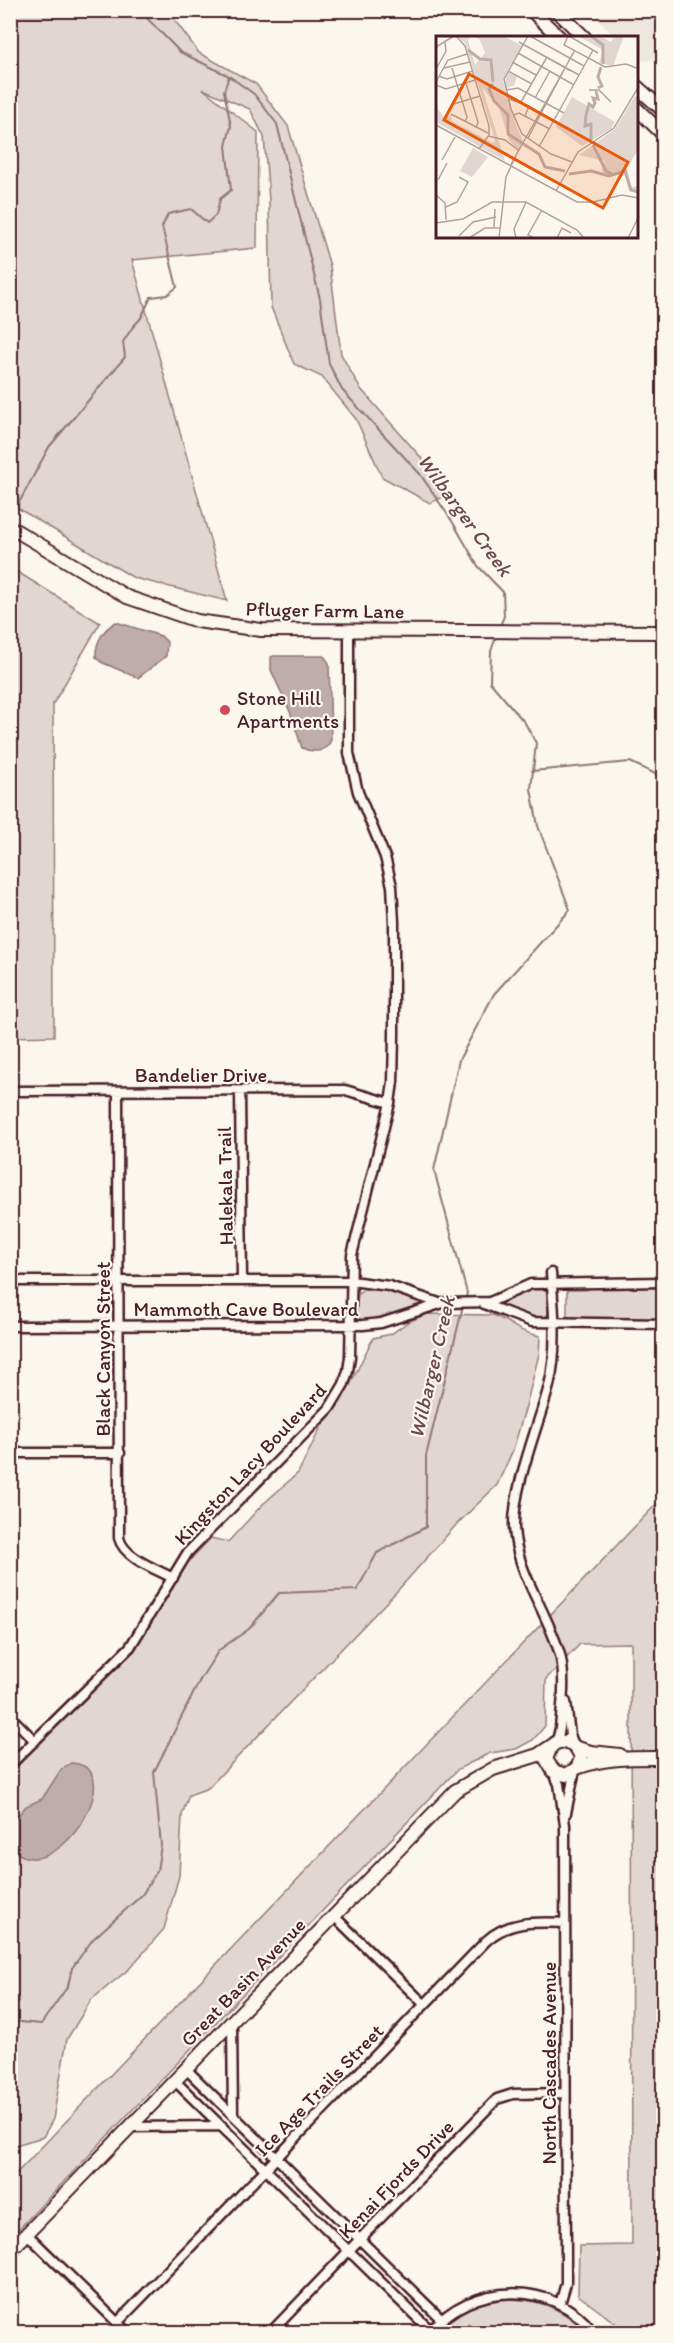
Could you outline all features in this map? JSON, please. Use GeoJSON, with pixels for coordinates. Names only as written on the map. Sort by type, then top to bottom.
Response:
{"type":"FeatureCollection","features":[{"type":"Feature","properties":{"kind":"street"},"geometry":{"type":"LineString","coordinates":[[531,10],[558,36]]}},
{"type":"Feature","properties":{"kind":"street"},"geometry":{"type":"LineString","coordinates":[[556,10],[583,36]]}},
{"type":"Feature","properties":{"kind":"street"},"geometry":{"type":"LineString","coordinates":[[638,88],[663,111]]}},
{"type":"Feature","properties":{"kind":"street"},"geometry":{"type":"LineString","coordinates":[[638,110],[663,135]]}},
{"type":"Feature","properties":{"kind":"street","name":"Pfluger Farm Lane"},"geometry":{"type":"LineString","coordinates":[[10,527],[127,597],[197,621],[261,630],[663,632]]}},
{"type":"Feature","properties":{"kind":"street","name":"Kingston Lacy Boulevard"},"geometry":{"type":"LineString","coordinates":[[10,1766],[130,1647],[172,1578],[197,1543],[329,1409],[341,1390],[348,1371],[354,1245],[390,1103],[394,1035],[392,886],[385,857],[358,792],[349,753],[349,631]]}},
{"type":"Feature","properties":{"kind":"street","name":"Bandelier Drive"},"geometry":{"type":"LineString","coordinates":[[10,1091],[345,1090],[390,1103]]}},
{"type":"Feature","properties":{"kind":"street","name":"Black Canyon Street"},"geometry":{"type":"LineString","coordinates":[[118,1091],[120,1281],[117,1326],[120,1543],[131,1555],[172,1578]]}},
{"type":"Feature","properties":{"kind":"street","name":"Halekala Trail"},"geometry":{"type":"LineString","coordinates":[[240,1091],[242,1281]]}},
{"type":"Feature","properties":{"kind":"street"},"geometry":{"type":"LineString","coordinates":[[551,1273],[554,1323],[550,1378],[519,1491],[514,1527],[518,1553],[556,1642],[561,1661],[560,1728],[558,1737],[546,1759],[551,1770],[566,1775],[595,1762],[626,1758],[663,1758]]}},
{"type":"Feature","properties":{"kind":"street","name":"Mammoth Cave Boulevard"},"geometry":{"type":"LineString","coordinates":[[10,1281],[351,1281],[388,1286],[442,1304]]}},
{"type":"Feature","properties":{"kind":"street","name":"Mammoth Cave Boulevard"},"geometry":{"type":"LineString","coordinates":[[10,1326],[350,1326],[381,1323],[442,1304],[481,1303],[499,1299],[531,1284],[587,1284],[596,1281],[663,1282]]}},
{"type":"Feature","properties":{"kind":"street","name":"Mammoth Cave Boulevard"},"geometry":{"type":"LineString","coordinates":[[481,1303],[532,1322],[663,1324]]}},
{"type":"Feature","properties":{"kind":"street"},"geometry":{"type":"LineString","coordinates":[[10,1453],[120,1453]]}},
{"type":"Feature","properties":{"kind":"street"},"geometry":{"type":"LineString","coordinates":[[561,1672],[568,1728],[581,1759],[576,1769]]}},
{"type":"Feature","properties":{"kind":"street"},"geometry":{"type":"LineString","coordinates":[[10,1716],[35,1741]]}},
{"type":"Feature","properties":{"kind":"street"},"geometry":{"type":"LineString","coordinates":[[552,1745],[565,1741],[591,1752],[616,1754],[626,1758]]}},
{"type":"Feature","properties":{"kind":"street","name":"Great Basin Avenue"},"geometry":{"type":"LineString","coordinates":[[10,2251],[455,1791],[486,1772],[538,1755],[552,1745]]}},
{"type":"Feature","properties":{"kind":"street","name":"Great Basin Avenue"},"geometry":{"type":"LineString","coordinates":[[517,1761],[537,1762],[551,1770]]}},
{"type":"Feature","properties":{"kind":"street","name":"North Cascades Avenue"},"geometry":{"type":"LineString","coordinates":[[565,1822],[576,1769]]}},
{"type":"Feature","properties":{"kind":"street","name":"North Cascades Avenue"},"geometry":{"type":"LineString","coordinates":[[551,1770],[559,1784],[565,1822],[566,2283],[560,2304]]}},
{"type":"Feature","properties":{"kind":"street"},"geometry":{"type":"LineString","coordinates":[[334,1916],[424,2004]]}},
{"type":"Feature","properties":{"kind":"street","name":"Ice Age Trails Street"},"geometry":{"type":"LineString","coordinates":[[117,2323],[490,1937],[519,1924],[565,1923]]}},
{"type":"Feature","properties":{"kind":"street"},"geometry":{"type":"LineString","coordinates":[[231,2021],[233,2115]]}},
{"type":"Feature","properties":{"kind":"street"},"geometry":{"type":"LineString","coordinates":[[186,2069],[441,2319]]}},
{"type":"Feature","properties":{"kind":"street"},"geometry":{"type":"LineString","coordinates":[[175,2081],[266,2168],[430,2332],[441,2319],[472,2300],[493,2294],[514,2293],[534,2295],[560,2304],[576,2314],[593,2332]]}},
{"type":"Feature","properties":{"kind":"street","name":"Kenai Fjords Drive"},"geometry":{"type":"LineString","coordinates":[[271,2332],[497,2099],[513,2094],[566,2093]]}},
{"type":"Feature","properties":{"kind":"street"},"geometry":{"type":"LineString","coordinates":[[130,2127],[222,2126]]}},
{"type":"Feature","properties":{"kind":"street"},"geometry":{"type":"LineString","coordinates":[[27,2234],[127,2332]]}},
{"type":"Feature","properties":{"kind":"shaded area"},"geometry":{"type":"Polygon","coordinates":[[[11,10],[168,11],[199,53],[256,84],[288,126],[330,266],[341,354],[360,388],[439,478],[448,495],[430,503],[382,477],[356,419],[322,377],[294,364],[271,307],[269,200],[264,137],[250,109],[203,89],[258,132],[257,248],[132,260],[227,601],[134,578],[11,504],[11,10]]]}},
{"type":"Feature","properties":{"kind":"shaded area"},"geometry":{"type":"Polygon","coordinates":[[[588,11],[663,11],[663,59],[641,61],[638,58],[638,36],[615,36],[588,11]]]}},
{"type":"Feature","properties":{"kind":"shaded area"},"geometry":{"type":"Polygon","coordinates":[[[11,568],[100,623],[53,704],[54,1036],[11,1037],[11,568]]]}},
{"type":"Feature","properties":{"kind":"shaded area"},"geometry":{"type":"Polygon","coordinates":[[[116,622],[161,636],[167,642],[166,656],[138,678],[101,662],[96,657],[98,642],[107,628],[116,622]]]}},
{"type":"Feature","properties":{"kind":"shaded area"},"geometry":{"type":"Polygon","coordinates":[[[324,656],[329,663],[331,740],[323,750],[310,751],[302,748],[291,714],[271,670],[271,657],[324,656]]]}},
{"type":"Feature","properties":{"kind":"shaded area"},"geometry":{"type":"Polygon","coordinates":[[[596,1286],[663,1286],[663,1320],[567,1320],[567,1290],[586,1290],[596,1286]]]}},
{"type":"Feature","properties":{"kind":"shaded area"},"geometry":{"type":"Polygon","coordinates":[[[537,1288],[547,1290],[548,1314],[544,1319],[529,1318],[500,1303],[525,1290],[537,1288]]]}},
{"type":"Feature","properties":{"kind":"shaded area"},"geometry":{"type":"Polygon","coordinates":[[[364,1290],[383,1290],[421,1304],[383,1319],[367,1321],[360,1319],[356,1311],[358,1294],[364,1290]]]}},
{"type":"Feature","properties":{"kind":"shaded area"},"geometry":{"type":"Polygon","coordinates":[[[427,1314],[493,1315],[520,1330],[540,1336],[539,1354],[526,1406],[513,1450],[497,1485],[456,1525],[399,1589],[208,1788],[189,1795],[182,1815],[179,1876],[164,1929],[129,1969],[91,2000],[67,2039],[53,2119],[43,2137],[12,2146],[11,1774],[33,1748],[135,1650],[183,1567],[211,1538],[228,1542],[262,1505],[298,1473],[321,1427],[341,1402],[373,1338],[391,1334],[408,1322],[427,1314]]]}},
{"type":"Feature","properties":{"kind":"shaded area"},"geometry":{"type":"Polygon","coordinates":[[[663,1497],[663,2332],[622,2332],[619,2326],[578,2295],[579,2246],[632,2245],[631,1643],[580,1644],[546,1679],[545,1726],[533,1740],[516,1749],[490,1753],[458,1769],[11,2237],[11,2179],[663,1497]]]}},
{"type":"Feature","properties":{"kind":"shaded area"},"geometry":{"type":"Polygon","coordinates":[[[71,1763],[87,1768],[94,1780],[93,1795],[87,1813],[62,1845],[47,1855],[31,1858],[20,1855],[11,1849],[11,1824],[26,1806],[42,1799],[60,1771],[71,1763]]]}},
{"type":"Feature","properties":{"kind":"shaded area"},"geometry":{"type":"Polygon","coordinates":[[[499,2299],[525,2300],[547,2305],[567,2316],[586,2332],[437,2332],[465,2310],[499,2299]]]}},
{"type":"Feature","properties":{"kind":"waterway","name":"Wilbarger Creek"},"geometry":{"type":"LineString","coordinates":[[139,10],[180,52],[229,76],[254,94],[277,124],[320,299],[329,364],[342,390],[420,474],[452,521],[478,566],[503,592],[504,616],[500,626]]}},
{"type":"Feature","properties":{"kind":"waterway"},"geometry":{"type":"LineString","coordinates":[[14,512],[49,447],[125,357],[123,342],[141,318],[151,297],[167,295],[177,287],[162,227],[168,214],[191,209],[207,223],[216,215],[220,199],[231,190],[226,146],[231,126],[224,91],[229,76]]}},
{"type":"Feature","properties":{"kind":"waterway","name":"Wilbarger Creek"},"geometry":{"type":"LineString","coordinates":[[465,1300],[467,1293],[434,1170],[459,1060],[494,994],[570,910],[538,826],[531,789],[536,743],[525,723],[490,682],[491,651],[496,637]]}},
{"type":"Feature","properties":{"kind":"waterway"},"geometry":{"type":"LineString","coordinates":[[532,771],[630,762],[664,778]]}},
{"type":"Feature","properties":{"kind":"waterway","name":"Wilbarger Creek"},"geometry":{"type":"LineString","coordinates":[[10,2021],[41,2024],[68,1986],[72,1968],[93,1939],[142,1895],[157,1871],[161,1845],[154,1772],[201,1678],[219,1650],[249,1629],[279,1593],[357,1590],[377,1553],[426,1527],[426,1456],[463,1306]]}},
{"type":"Feature","properties":{"kind":"place","name":"Stone Hill Apartments"},"geometry":{"type":"Point","coordinates":[225,710]}}]}
